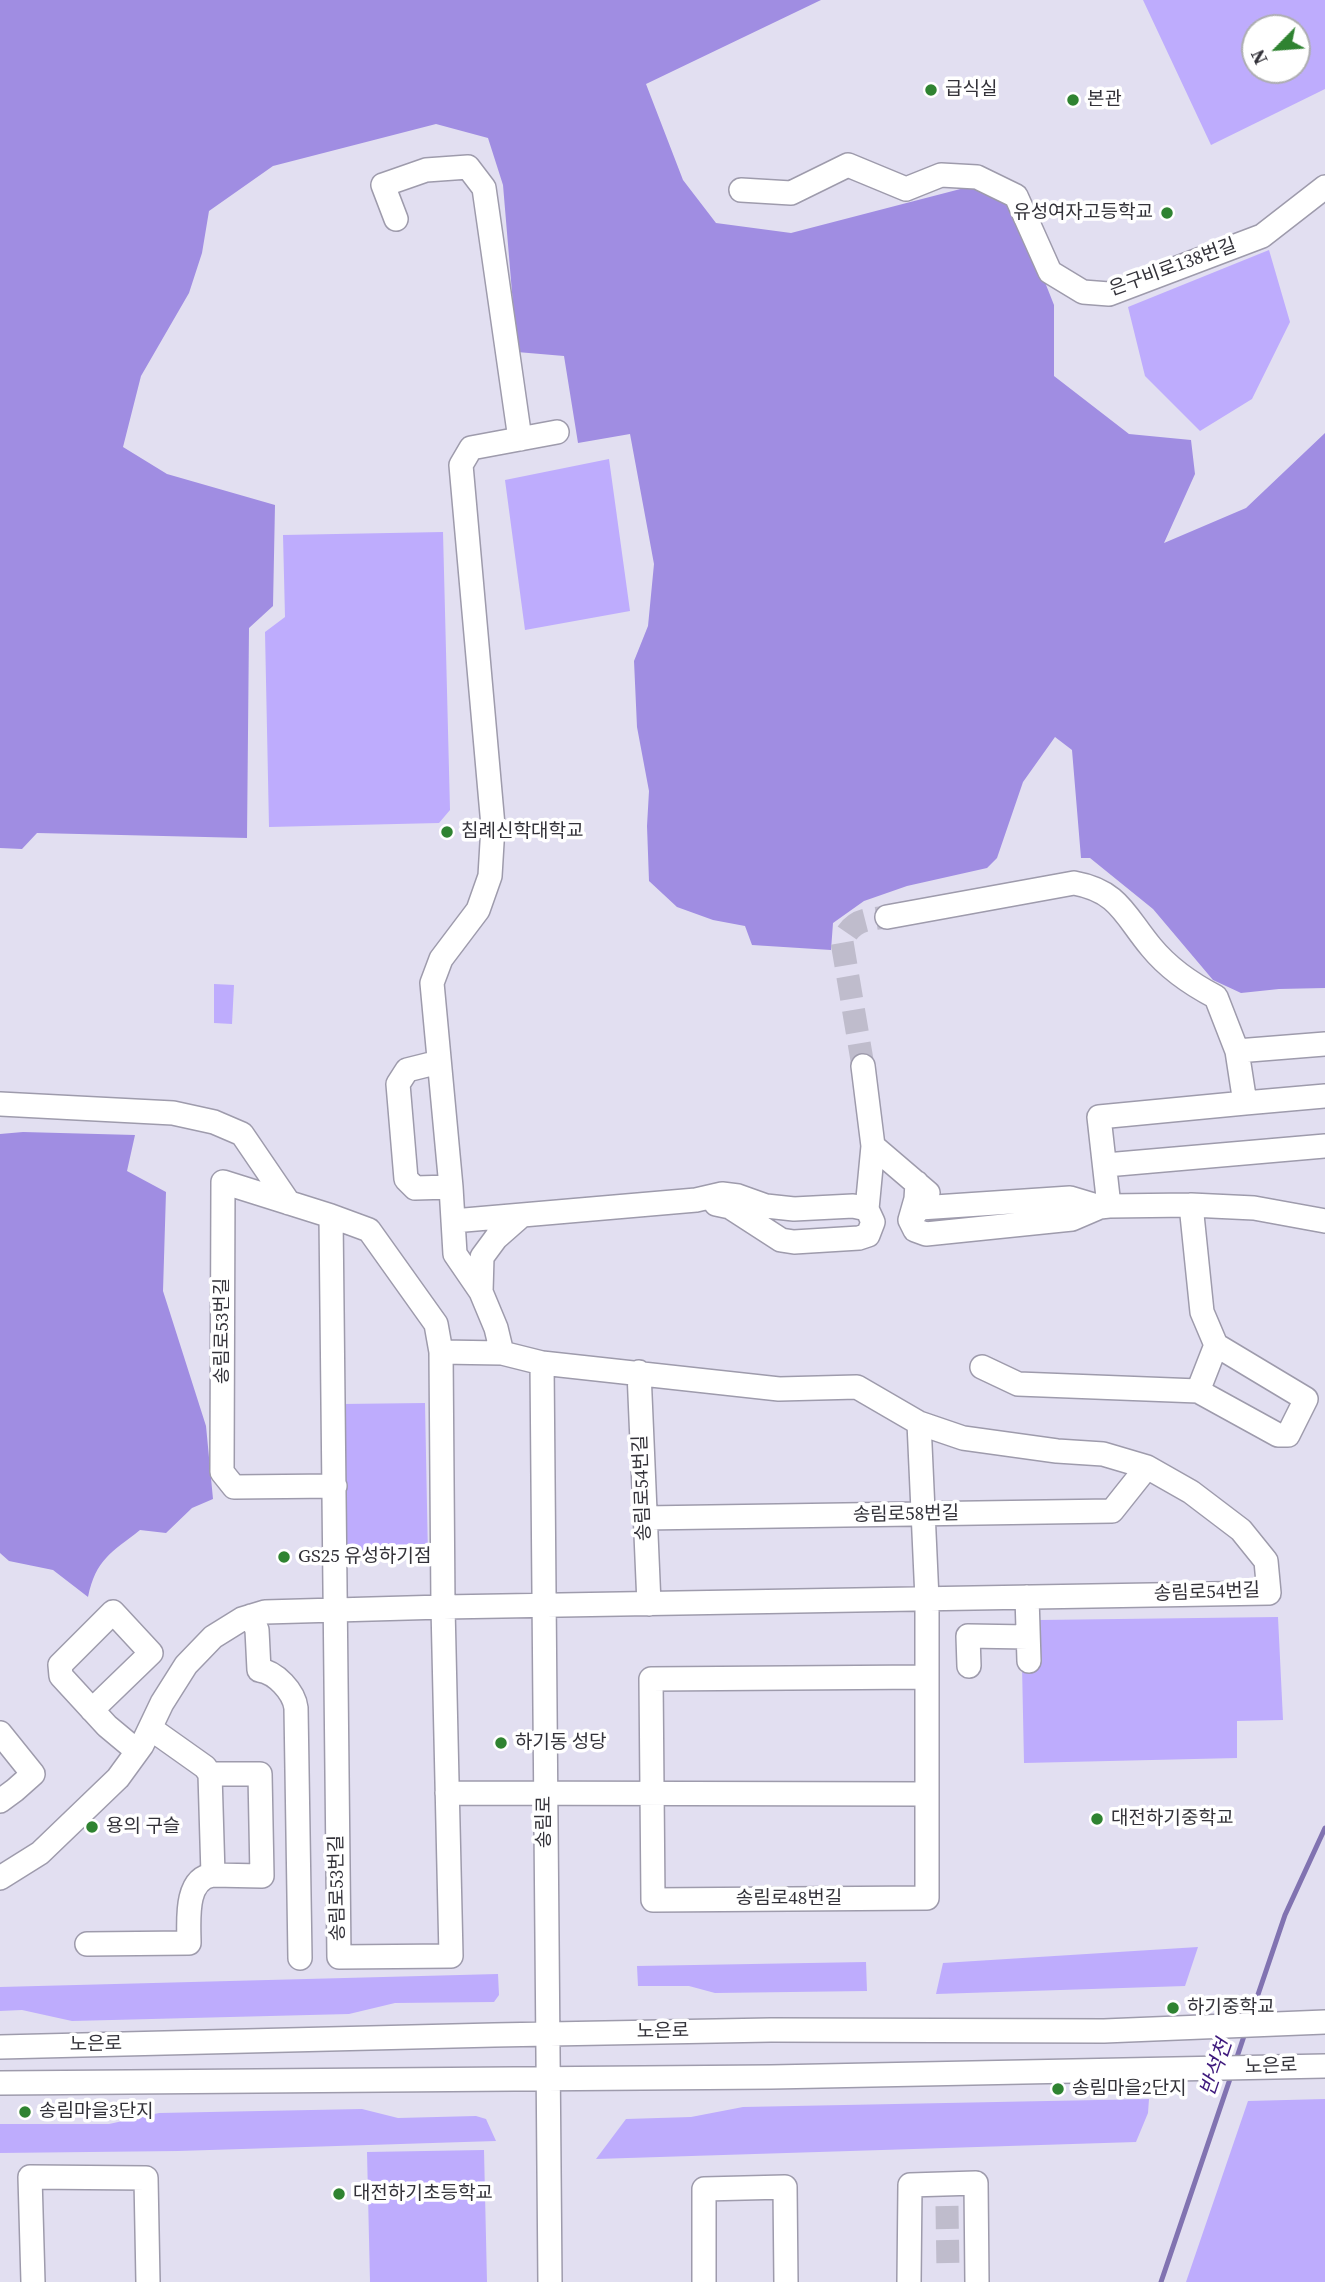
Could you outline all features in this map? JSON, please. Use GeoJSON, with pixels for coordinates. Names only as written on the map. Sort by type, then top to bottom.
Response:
{"type":"FeatureCollection","features":[{"type":"Feature","properties":{"kind":"street","name":"은구비로138번길"},"geometry":{"type":"LineString","coordinates":[[741,190],[792,193],[848,166],[906,189],[941,175],[977,177],[1016,195],[1050,272],[1083,292],[1109,294],[1262,236],[1325,187]]}},
{"type":"Feature","properties":{"kind":"street"},"geometry":{"type":"LineString","coordinates":[[397,219],[383,185],[426,170],[468,167],[484,188],[520,439]]}},
{"type":"Feature","properties":{"kind":"street"},"geometry":{"type":"LineString","coordinates":[[502,1353],[496,1328],[481,1292],[455,1254],[432,983],[440,959],[478,910],[490,876],[493,826],[461,465],[471,448],[557,432]]}},
{"type":"Feature","properties":{"kind":"street"},"geometry":{"type":"LineString","coordinates":[[887,916],[1074,883],[1094,886],[1115,901],[1168,966],[1192,985],[1216,997],[1237,1051],[1245,1103]]}},
{"type":"Feature","properties":{"kind":"street"},"geometry":{"type":"LineString","coordinates":[[1237,1051],[1325,1044]]}},
{"type":"Feature","properties":{"kind":"street"},"geometry":{"type":"LineString","coordinates":[[439,1062],[407,1070],[398,1084],[406,1179],[415,1188],[451,1188]]}},
{"type":"Feature","properties":{"kind":"street"},"geometry":{"type":"LineString","coordinates":[[696,1200],[730,1207],[781,1240],[794,1242],[859,1238],[868,1235],[873,1146],[863,1066]]}},
{"type":"Feature","properties":{"kind":"street"},"geometry":{"type":"LineString","coordinates":[[1105,1207],[1106,1165],[1099,1117],[1325,1096]]}},
{"type":"Feature","properties":{"kind":"street"},"geometry":{"type":"LineString","coordinates":[[0,1104],[173,1113],[226,1126],[242,1134],[289,1203]]}},
{"type":"Feature","properties":{"kind":"street"},"geometry":{"type":"LineString","coordinates":[[873,1146],[944,1206]]}},
{"type":"Feature","properties":{"kind":"street"},"geometry":{"type":"LineString","coordinates":[[1106,1165],[1325,1146]]}},
{"type":"Feature","properties":{"kind":"street","name":"송림로53번길"},"geometry":{"type":"LineString","coordinates":[[331,1216],[335,1486],[334,1609],[339,1957],[451,1956],[443,1607],[441,1352],[436,1324],[369,1230],[331,1216],[223,1182],[222,1472],[234,1487],[335,1486]]}},
{"type":"Feature","properties":{"kind":"street"},"geometry":{"type":"LineString","coordinates":[[917,1183],[910,1220],[915,1230],[926,1234],[1072,1219],[1105,1207]]}},
{"type":"Feature","properties":{"kind":"street"},"geometry":{"type":"LineString","coordinates":[[453,1221],[696,1200],[722,1194],[738,1196],[766,1206],[794,1209],[853,1206],[869,1216],[910,1220]]}},
{"type":"Feature","properties":{"kind":"street"},"geometry":{"type":"LineString","coordinates":[[910,1220],[920,1208],[1070,1198],[1105,1207],[1191,1205],[1254,1208],[1325,1222]]}},
{"type":"Feature","properties":{"kind":"street"},"geometry":{"type":"LineString","coordinates":[[982,1367],[1018,1384],[1198,1391],[1278,1435],[1288,1435],[1306,1399],[1216,1345],[1202,1312],[1191,1205]]}},
{"type":"Feature","properties":{"kind":"street"},"geometry":{"type":"LineString","coordinates":[[481,1292],[482,1257],[496,1238],[521,1216]]}},
{"type":"Feature","properties":{"kind":"street"},"geometry":{"type":"LineString","coordinates":[[1198,1391],[1216,1345]]}},
{"type":"Feature","properties":{"kind":"street"},"geometry":{"type":"LineString","coordinates":[[441,1352],[502,1353],[542,1363]]}},
{"type":"Feature","properties":{"kind":"street","name":"송림로54번길"},"geometry":{"type":"LineString","coordinates":[[542,1363],[779,1389],[857,1387],[919,1423],[963,1438],[1057,1451],[1103,1454],[1147,1467],[1191,1492],[1241,1530],[1266,1561],[1269,1593],[544,1605]]}},
{"type":"Feature","properties":{"kind":"street","name":"송림로"},"geometry":{"type":"LineString","coordinates":[[542,1363],[550,2282]]}},
{"type":"Feature","properties":{"kind":"street","name":"송림로54번길"},"geometry":{"type":"LineString","coordinates":[[639,1372],[649,1604]]}},
{"type":"Feature","properties":{"kind":"street","name":"송림로48번길"},"geometry":{"type":"LineString","coordinates":[[919,1423],[927,1599],[928,1898],[653,1900],[651,1679],[927,1677]]}},
{"type":"Feature","properties":{"kind":"street","name":"송림로58번길"},"geometry":{"type":"LineString","coordinates":[[644,1518],[1112,1511],[1147,1467]]}},
{"type":"Feature","properties":{"kind":"street"},"geometry":{"type":"LineString","coordinates":[[1027,1597],[1029,1661]]}},
{"type":"Feature","properties":{"kind":"street"},"geometry":{"type":"LineString","coordinates":[[0,1878],[40,1853],[118,1778],[137,1751],[186,1665],[213,1637],[242,1619],[265,1612],[287,1610],[544,1605]]}},
{"type":"Feature","properties":{"kind":"street"},"geometry":{"type":"LineString","coordinates":[[251,1616],[257,1630],[259,1670],[269,1671],[286,1688],[294,1697],[296,1708],[300,1958]]}},
{"type":"Feature","properties":{"kind":"street"},"geometry":{"type":"LineString","coordinates":[[969,1666],[968,1636],[1028,1637]]}},
{"type":"Feature","properties":{"kind":"street"},"geometry":{"type":"LineString","coordinates":[[92,1710],[137,1751]]}},
{"type":"Feature","properties":{"kind":"street"},"geometry":{"type":"LineString","coordinates":[[150,1728],[211,1774],[213,1875]]}},
{"type":"Feature","properties":{"kind":"street"},"geometry":{"type":"LineString","coordinates":[[0,1733],[33,1773],[0,1801]]}},
{"type":"Feature","properties":{"kind":"street"},"geometry":{"type":"LineString","coordinates":[[87,1944],[188,1943],[190,1900],[196,1886],[206,1876],[262,1875],[260,1774],[211,1774]]}},
{"type":"Feature","properties":{"kind":"street"},"geometry":{"type":"LineString","coordinates":[[447,1793],[926,1794]]}},
{"type":"Feature","properties":{"kind":"street","name":"노은로"},"geometry":{"type":"LineString","coordinates":[[0,2047],[771,2030],[1104,2031],[1325,2022]]}},
{"type":"Feature","properties":{"kind":"street","name":"노은로"},"geometry":{"type":"LineString","coordinates":[[0,2083],[758,2077],[1185,2071],[1325,2066]]}},
{"type":"Feature","properties":{"kind":"street"},"geometry":{"type":"LineString","coordinates":[[33,2282],[30,2177],[146,2178],[148,2282]]}},
{"type":"Feature","properties":{"kind":"street"},"geometry":{"type":"LineString","coordinates":[[909,2282],[910,2185],[946,2195],[976,2183],[977,2282]]}},
{"type":"Feature","properties":{"kind":"street"},"geometry":{"type":"LineString","coordinates":[[704,2282],[704,2189],[785,2187],[786,2282]]}},
{"type":"Feature","properties":{"kind":"shaded area"},"geometry":{"type":"Polygon","coordinates":[[[0,0],[821,0],[646,84],[683,180],[716,223],[791,233],[972,186],[1016,209],[1054,305],[1054,376],[1129,434],[1191,440],[1195,474],[1164,543],[1246,508],[1325,433],[1325,988],[1241,993],[1213,980],[1153,909],[1090,858],[1081,858],[1072,750],[1055,737],[1023,782],[997,858],[987,868],[907,886],[864,901],[833,923],[831,950],[752,945],[745,926],[713,920],[677,907],[649,881],[649,791],[637,727],[634,661],[648,626],[654,564],[630,434],[578,443],[564,356],[517,352],[503,185],[488,138],[436,124],[273,166],[209,211],[202,253],[189,293],[141,376],[123,447],[167,474],[275,505],[273,606],[249,628],[247,838],[37,833],[22,849],[0,848],[0,0]]]}},
{"type":"Feature","properties":{"kind":"shaded area"},"geometry":{"type":"Polygon","coordinates":[[[1143,0],[1325,0],[1325,89],[1211,145],[1143,0]]]}},
{"type":"Feature","properties":{"kind":"shaded area"},"geometry":{"type":"Polygon","coordinates":[[[1269,250],[1290,322],[1252,399],[1200,431],[1145,376],[1128,307],[1269,250]]]}},
{"type":"Feature","properties":{"kind":"shaded area"},"geometry":{"type":"Polygon","coordinates":[[[609,459],[630,611],[525,630],[505,480],[609,459]]]}},
{"type":"Feature","properties":{"kind":"shaded area"},"geometry":{"type":"Polygon","coordinates":[[[443,532],[450,810],[439,823],[269,827],[265,632],[285,617],[283,535],[443,532]]]}},
{"type":"Feature","properties":{"kind":"shaded area"},"geometry":{"type":"Polygon","coordinates":[[[214,984],[234,985],[232,1024],[214,1023],[214,984]]]}},
{"type":"Feature","properties":{"kind":"shaded area"},"geometry":{"type":"Polygon","coordinates":[[[23,1132],[135,1135],[127,1171],[166,1192],[163,1291],[206,1426],[213,1499],[192,1508],[166,1533],[140,1530],[100,1565],[88,1597],[53,1570],[9,1561],[0,1553],[0,1134],[23,1132]]]}},
{"type":"Feature","properties":{"kind":"shaded area"},"geometry":{"type":"Polygon","coordinates":[[[425,1403],[428,1557],[344,1559],[341,1404],[425,1403]]]}},
{"type":"Feature","properties":{"kind":"shaded area"},"geometry":{"type":"Polygon","coordinates":[[[1278,1617],[1283,1720],[1237,1721],[1237,1758],[1024,1763],[1022,1665],[1039,1665],[1039,1620],[1278,1617]]]}},
{"type":"Feature","properties":{"kind":"shaded area"},"geometry":{"type":"Polygon","coordinates":[[[1198,1947],[1185,1986],[936,1994],[943,1963],[1198,1947]]]}},
{"type":"Feature","properties":{"kind":"shaded area"},"geometry":{"type":"Polygon","coordinates":[[[866,1962],[867,1991],[715,1993],[689,1986],[638,1986],[637,1966],[866,1962]]]}},
{"type":"Feature","properties":{"kind":"shaded area"},"geometry":{"type":"Polygon","coordinates":[[[498,1974],[499,1995],[494,2002],[395,2003],[349,2014],[72,2021],[22,2010],[0,2011],[0,1987],[498,1974]]]}},
{"type":"Feature","properties":{"kind":"shaded area"},"geometry":{"type":"Polygon","coordinates":[[[1149,2099],[1148,2113],[1136,2142],[596,2159],[626,2119],[691,2117],[743,2107],[1149,2099]]]}},
{"type":"Feature","properties":{"kind":"shaded area"},"geometry":{"type":"Polygon","coordinates":[[[1325,2099],[1325,2282],[1186,2282],[1248,2101],[1325,2099]]]}},
{"type":"Feature","properties":{"kind":"shaded area"},"geometry":{"type":"Polygon","coordinates":[[[362,2109],[398,2118],[476,2116],[486,2119],[496,2141],[178,2151],[0,2153],[0,2124],[109,2124],[159,2113],[362,2109]]]}},
{"type":"Feature","properties":{"kind":"shaded area"},"geometry":{"type":"Polygon","coordinates":[[[484,2150],[487,2282],[370,2282],[367,2152],[484,2150]]]}},
{"type":"Feature","properties":{"kind":"waterway","name":"반석천"},"geometry":{"type":"LineString","coordinates":[[1249,2021],[1285,1915],[1325,1828]]}},
{"type":"Feature","properties":{"kind":"waterway","name":"반석천"},"geometry":{"type":"LineString","coordinates":[[1236,2060],[1246,2030]]}},
{"type":"Feature","properties":{"kind":"waterway","name":"반석천"},"geometry":{"type":"LineString","coordinates":[[1161,2282],[1232,2073]]}},
{"type":"Feature","properties":{"kind":"tunnel"},"geometry":{"type":"LineString","coordinates":[[863,1066],[842,942],[850,929],[860,922],[887,917]]}},
{"type":"Feature","properties":{"kind":"tunnel"},"geometry":{"type":"LineString","coordinates":[[947,2206],[948,2271]]}},
{"type":"Feature","properties":{"kind":"place","name":"급식실"},"geometry":{"type":"Point","coordinates":[931,90]}},
{"type":"Feature","properties":{"kind":"place","name":"본관"},"geometry":{"type":"Point","coordinates":[1073,100]}},
{"type":"Feature","properties":{"kind":"place","name":"유성여자고등학교"},"geometry":{"type":"Point","coordinates":[1167,213]}},
{"type":"Feature","properties":{"kind":"place","name":"침례신학대학교"},"geometry":{"type":"Point","coordinates":[447,832]}},
{"type":"Feature","properties":{"kind":"place","name":"GS25 유성하기점"},"geometry":{"type":"Point","coordinates":[284,1557]}},
{"type":"Feature","properties":{"kind":"place","name":"하기동 성당"},"geometry":{"type":"Point","coordinates":[501,1743]}},
{"type":"Feature","properties":{"kind":"place","name":"대전하기중학교"},"geometry":{"type":"Point","coordinates":[1097,1819]}},
{"type":"Feature","properties":{"kind":"place","name":"용의 구슬"},"geometry":{"type":"Point","coordinates":[92,1827]}},
{"type":"Feature","properties":{"kind":"place","name":"하기중학교"},"geometry":{"type":"Point","coordinates":[1173,2008]}},
{"type":"Feature","properties":{"kind":"place","name":"송림마을2단지"},"geometry":{"type":"Point","coordinates":[1058,2089]}},
{"type":"Feature","properties":{"kind":"place","name":"송림마을3단지"},"geometry":{"type":"Point","coordinates":[25,2112]}},
{"type":"Feature","properties":{"kind":"place","name":"대전하기초등학교"},"geometry":{"type":"Point","coordinates":[339,2194]}}]}
